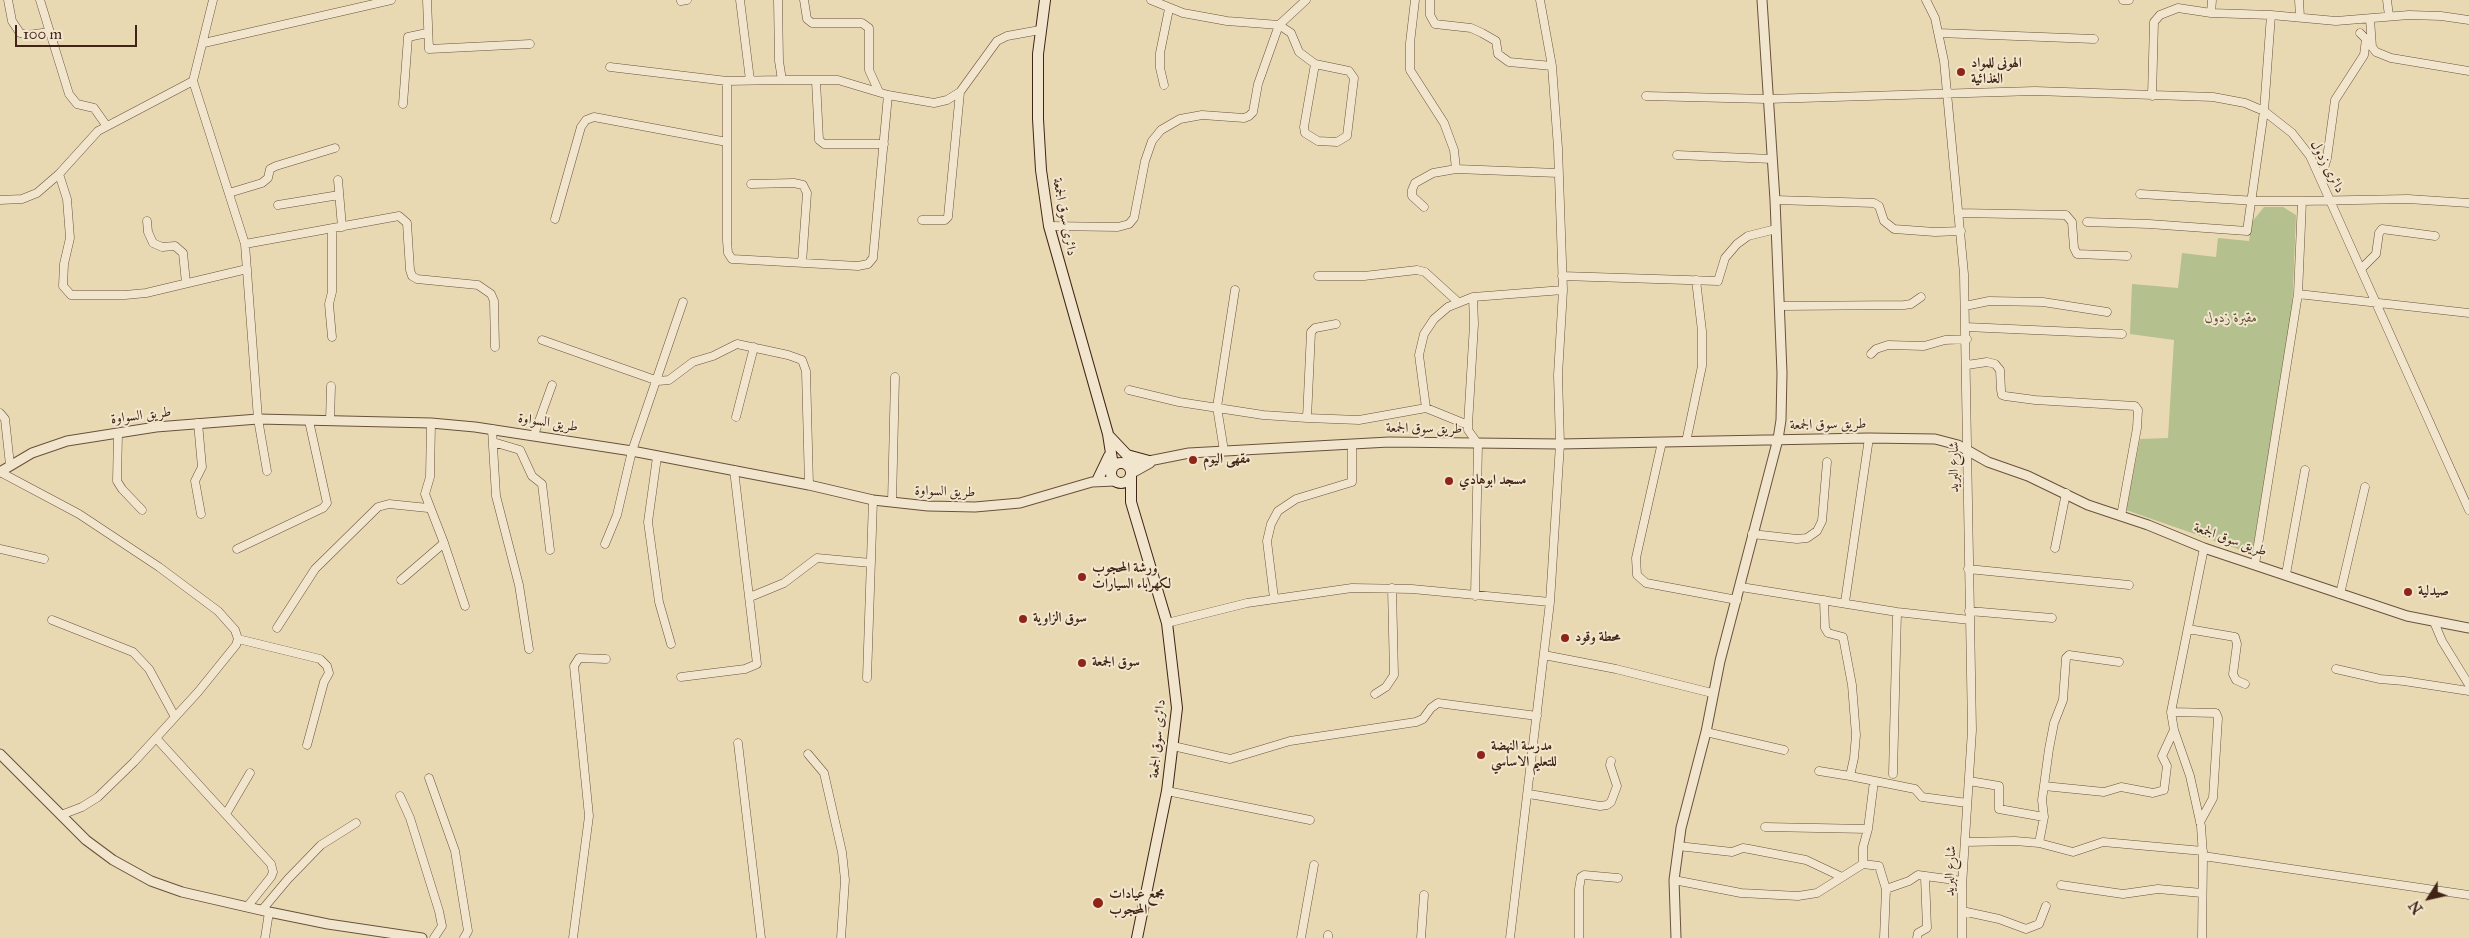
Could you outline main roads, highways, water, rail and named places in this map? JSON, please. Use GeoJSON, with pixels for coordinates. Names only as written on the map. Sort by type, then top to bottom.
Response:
{"type":"FeatureCollection","features":[{"type":"Feature","properties":{"kind":"main road","name":"دائرى سوق الجمعة"},"geometry":{"type":"LineString","coordinates":[[1045,0],[1040,30],[1038,119],[1041,170],[1049,226],[1109,435]]}},
{"type":"Feature","properties":{"kind":"main road"},"geometry":{"type":"LineString","coordinates":[[1095,481],[1108,461],[1109,435]]}},
{"type":"Feature","properties":{"kind":"main road"},"geometry":{"type":"LineString","coordinates":[[1109,435],[1127,455],[1152,460]]}},
{"type":"Feature","properties":{"kind":"main road"},"geometry":{"type":"LineString","coordinates":[[1109,435],[1118,465]]}},
{"type":"Feature","properties":{"kind":"main road"},"geometry":{"type":"LineString","coordinates":[[1110,447],[1118,465],[1132,474]]}},
{"type":"Feature","properties":{"kind":"main road"},"geometry":{"type":"LineString","coordinates":[[1118,465],[1111,475],[1134,515]]}},
{"type":"Feature","properties":{"kind":"main road"},"geometry":{"type":"LineString","coordinates":[[1116,482],[1126,482],[1132,474]]}},
{"type":"Feature","properties":{"kind":"main road"},"geometry":{"type":"LineString","coordinates":[[1132,474],[1130,489],[1134,515]]}},
{"type":"Feature","properties":{"kind":"main road","name":"دائرى سوق الجمعة"},"geometry":{"type":"LineString","coordinates":[[1134,515],[1167,623],[1177,708],[1167,791],[1137,938]]}},
{"type":"Feature","properties":{"kind":"place","name":"الهونى للمواد الغذائية"},"geometry":{"type":"Point","coordinates":[1961,72]}},
{"type":"Feature","properties":{"kind":"place","name":"مقهى اليوم"},"geometry":{"type":"Point","coordinates":[1193,460]}},
{"type":"Feature","properties":{"kind":"place","name":"مسجد ابوهادي"},"geometry":{"type":"Point","coordinates":[1449,481]}},
{"type":"Feature","properties":{"kind":"place","name":"ورشة المحجوب لكهرباء السيارات"},"geometry":{"type":"Point","coordinates":[1082,577]}},
{"type":"Feature","properties":{"kind":"place","name":"صيدلية"},"geometry":{"type":"Point","coordinates":[2408,592]}},
{"type":"Feature","properties":{"kind":"place","name":"سوق الزاوية"},"geometry":{"type":"Point","coordinates":[1023,619]}},
{"type":"Feature","properties":{"kind":"place","name":"محطة وقود"},"geometry":{"type":"Point","coordinates":[1565,638]}},
{"type":"Feature","properties":{"kind":"place","name":"سوق الجمعة"},"geometry":{"type":"Point","coordinates":[1082,663]}},
{"type":"Feature","properties":{"kind":"place","name":"مدرسة النهضة للتعليم الاساسي"},"geometry":{"type":"Point","coordinates":[1481,755]}},
{"type":"Feature","properties":{"kind":"place","name":"مجمع عيادات المحجوب"},"geometry":{"type":"Point","coordinates":[1098,903]}},
{"type":"Feature","properties":{"kind":"park label","name":"مقبرة زدول"},"geometry":{"type":"Point","coordinates":[2231,319]}}]}
